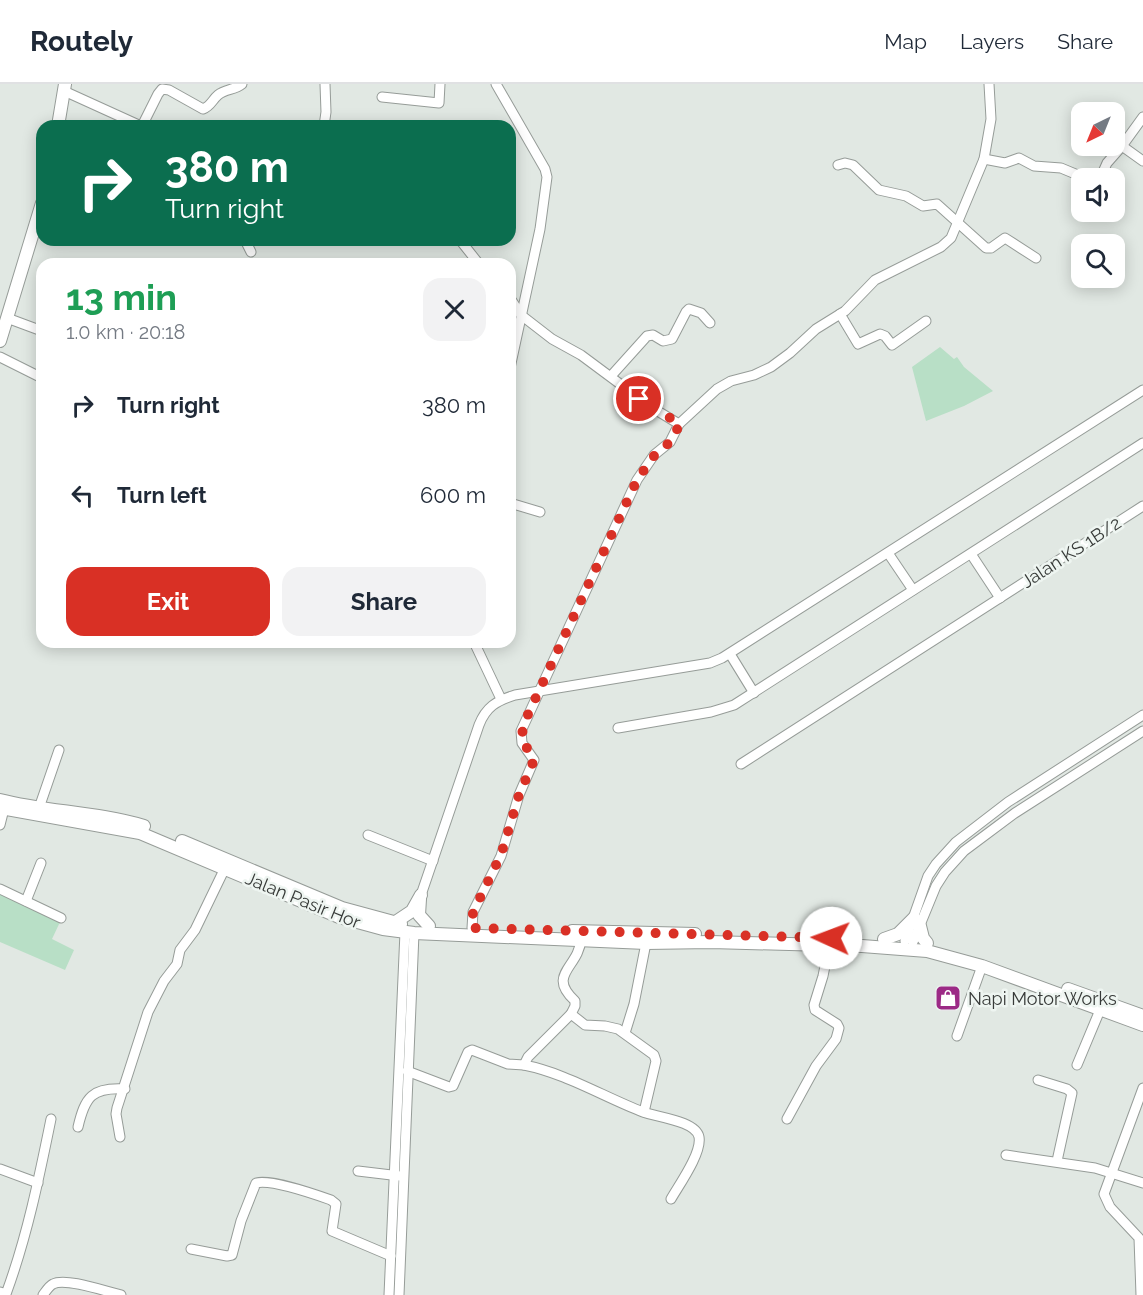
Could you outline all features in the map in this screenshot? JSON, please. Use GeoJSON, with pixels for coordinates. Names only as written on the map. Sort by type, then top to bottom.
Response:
{"type":"FeatureCollection","features":[{"type":"Feature","properties":{"kind":"main road"},"geometry":{"type":"LineString","coordinates":[[59,120],[64,88]]}},
{"type":"Feature","properties":{"kind":"main road"},"geometry":{"type":"LineString","coordinates":[[0,341],[36,223]]}},
{"type":"Feature","properties":{"kind":"main road","name":"Jalan Pasir Hor"},"geometry":{"type":"LineString","coordinates":[[1,806],[39,808],[128,821],[342,908],[394,923],[472,928],[909,941],[984,958],[1143,1016]]}},
{"type":"Feature","properties":{"kind":"main road","name":"Jalan Pasir Hor"},"geometry":{"type":"LineString","coordinates":[[1,806],[140,833],[339,917],[369,926],[410,933],[927,951],[982,966],[1143,1025]]}},
{"type":"Feature","properties":{"kind":"main road"},"geometry":{"type":"LineString","coordinates":[[394,923],[412,911],[422,895]]}},
{"type":"Feature","properties":{"kind":"main road"},"geometry":{"type":"LineString","coordinates":[[422,895],[419,915],[429,926]]}},
{"type":"Feature","properties":{"kind":"main road"},"geometry":{"type":"LineString","coordinates":[[884,939],[898,934],[917,922],[927,944]]}},
{"type":"Feature","properties":{"kind":"street"},"geometry":{"type":"LineString","coordinates":[[145,120],[162,89],[169,90],[203,109],[208,107],[218,95],[242,84]]}},
{"type":"Feature","properties":{"kind":"street"},"geometry":{"type":"LineString","coordinates":[[325,84],[325,120]]}},
{"type":"Feature","properties":{"kind":"street"},"geometry":{"type":"LineString","coordinates":[[382,97],[439,103],[440,84]]}},
{"type":"Feature","properties":{"kind":"street"},"geometry":{"type":"LineString","coordinates":[[496,84],[545,169],[547,177],[540,229],[516,339]]}},
{"type":"Feature","properties":{"kind":"street"},"geometry":{"type":"LineString","coordinates":[[472,928],[473,912],[501,855],[519,795],[534,760],[522,743],[521,731],[637,480],[654,456],[670,442],[680,424],[717,389],[731,381],[754,375],[771,367],[790,353],[816,328],[840,314],[874,280],[946,243],[951,238],[984,159],[991,119],[989,84]]}},
{"type":"Feature","properties":{"kind":"street"},"geometry":{"type":"LineString","coordinates":[[64,88],[130,120]]}},
{"type":"Feature","properties":{"kind":"street"},"geometry":{"type":"LineString","coordinates":[[1125,142],[1142,121]]}},
{"type":"Feature","properties":{"kind":"street"},"geometry":{"type":"LineString","coordinates":[[1125,148],[1143,161]]}},
{"type":"Feature","properties":{"kind":"street"},"geometry":{"type":"LineString","coordinates":[[984,159],[1005,163],[1019,158],[1034,166],[1061,168],[1071,172]]}},
{"type":"Feature","properties":{"kind":"street"},"geometry":{"type":"LineString","coordinates":[[838,165],[853,165],[879,190],[906,196],[923,206],[937,204],[986,248],[991,248],[1005,238],[1036,258]]}},
{"type":"Feature","properties":{"kind":"street"},"geometry":{"type":"LineString","coordinates":[[248,246],[251,252]]}},
{"type":"Feature","properties":{"kind":"street"},"geometry":{"type":"LineString","coordinates":[[465,246],[474,258]]}},
{"type":"Feature","properties":{"kind":"street"},"geometry":{"type":"LineString","coordinates":[[516,307],[521,315],[552,339],[581,355],[639,399],[680,424]]}},
{"type":"Feature","properties":{"kind":"street"},"geometry":{"type":"LineString","coordinates":[[611,376],[647,336],[653,335],[668,341],[672,339],[689,309],[701,313],[710,323]]}},
{"type":"Feature","properties":{"kind":"street"},"geometry":{"type":"LineString","coordinates":[[840,314],[858,344],[880,333],[892,345],[926,321]]}},
{"type":"Feature","properties":{"kind":"street"},"geometry":{"type":"LineString","coordinates":[[8,318],[36,329]]}},
{"type":"Feature","properties":{"kind":"street"},"geometry":{"type":"LineString","coordinates":[[0,357],[36,375]]}},
{"type":"Feature","properties":{"kind":"street"},"geometry":{"type":"LineString","coordinates":[[422,895],[478,725],[486,710],[493,703],[541,690],[710,663],[730,654],[1143,390]]}},
{"type":"Feature","properties":{"kind":"street"},"geometry":{"type":"LineString","coordinates":[[618,728],[734,705],[1143,443]]}},
{"type":"Feature","properties":{"kind":"street"},"geometry":{"type":"LineString","coordinates":[[516,505],[540,512]]}},
{"type":"Feature","properties":{"kind":"street","name":"Jalan KS 1B/2"},"geometry":{"type":"LineString","coordinates":[[741,764],[1143,506]]}},
{"type":"Feature","properties":{"kind":"street"},"geometry":{"type":"LineString","coordinates":[[888,553],[913,591]]}},
{"type":"Feature","properties":{"kind":"street"},"geometry":{"type":"LineString","coordinates":[[971,554],[1000,598]]}},
{"type":"Feature","properties":{"kind":"street"},"geometry":{"type":"LineString","coordinates":[[477,648],[501,699]]}},
{"type":"Feature","properties":{"kind":"street"},"geometry":{"type":"LineString","coordinates":[[730,654],[754,693]]}},
{"type":"Feature","properties":{"kind":"street"},"geometry":{"type":"LineString","coordinates":[[917,922],[928,876],[956,842],[1008,802],[1143,715]]}},
{"type":"Feature","properties":{"kind":"street"},"geometry":{"type":"LineString","coordinates":[[909,941],[936,886],[964,851],[1015,813],[1143,731]]}},
{"type":"Feature","properties":{"kind":"street"},"geometry":{"type":"LineString","coordinates":[[1092,748],[1099,759]]}},
{"type":"Feature","properties":{"kind":"street"},"geometry":{"type":"LineString","coordinates":[[39,808],[59,750]]}},
{"type":"Feature","properties":{"kind":"street"},"geometry":{"type":"LineString","coordinates":[[0,825],[1,806]]}},
{"type":"Feature","properties":{"kind":"street"},"geometry":{"type":"LineString","coordinates":[[368,835],[433,861]]}},
{"type":"Feature","properties":{"kind":"street"},"geometry":{"type":"LineString","coordinates":[[26,901],[41,863]]}},
{"type":"Feature","properties":{"kind":"street"},"geometry":{"type":"LineString","coordinates":[[120,1137],[116,1114],[148,1012],[164,981],[177,964],[180,950],[195,930],[225,868]]}},
{"type":"Feature","properties":{"kind":"street"},"geometry":{"type":"LineString","coordinates":[[0,889],[61,918]]}},
{"type":"Feature","properties":{"kind":"street"},"geometry":{"type":"LineString","coordinates":[[389,1295],[407,1071],[410,933]]}},
{"type":"Feature","properties":{"kind":"street"},"geometry":{"type":"LineString","coordinates":[[399,1295],[399,1176],[410,933]]}},
{"type":"Feature","properties":{"kind":"street"},"geometry":{"type":"LineString","coordinates":[[524,1065],[534,1050],[575,1006],[575,1001],[567,994],[562,982],[580,948],[581,939]]}},
{"type":"Feature","properties":{"kind":"street"},"geometry":{"type":"LineString","coordinates":[[626,1033],[646,943]]}},
{"type":"Feature","properties":{"kind":"street"},"geometry":{"type":"LineString","coordinates":[[787,1119],[813,1072],[838,1035],[837,1024],[819,1013],[814,1005],[829,946]]}},
{"type":"Feature","properties":{"kind":"street"},"geometry":{"type":"LineString","coordinates":[[957,1036],[982,966]]}},
{"type":"Feature","properties":{"kind":"street"},"geometry":{"type":"LineString","coordinates":[[1077,1065],[1100,1010]]}},
{"type":"Feature","properties":{"kind":"street"},"geometry":{"type":"LineString","coordinates":[[570,1014],[585,1025],[605,1026],[626,1033],[652,1052],[656,1058],[644,1112]]}},
{"type":"Feature","properties":{"kind":"street"},"geometry":{"type":"LineString","coordinates":[[407,1071],[449,1087],[453,1086],[468,1053],[472,1050],[508,1064],[524,1065],[546,1071],[644,1112],[693,1127],[699,1135],[699,1145],[671,1199]]}},
{"type":"Feature","properties":{"kind":"street"},"geometry":{"type":"LineString","coordinates":[[1038,1080],[1067,1089],[1072,1093],[1056,1161]]}},
{"type":"Feature","properties":{"kind":"street"},"geometry":{"type":"LineString","coordinates":[[78,1127],[83,1106],[91,1096],[101,1089],[124,1089]]}},
{"type":"Feature","properties":{"kind":"street"},"geometry":{"type":"LineString","coordinates":[[1141,1295],[1139,1238],[1106,1200],[1104,1194],[1143,1089]]}},
{"type":"Feature","properties":{"kind":"street"},"geometry":{"type":"LineString","coordinates":[[6,1294],[38,1184],[51,1119]]}},
{"type":"Feature","properties":{"kind":"street"},"geometry":{"type":"LineString","coordinates":[[1006,1155],[1056,1161],[1111,1172],[1143,1183]]}},
{"type":"Feature","properties":{"kind":"street"},"geometry":{"type":"LineString","coordinates":[[0,1169],[38,1184]]}},
{"type":"Feature","properties":{"kind":"street"},"geometry":{"type":"LineString","coordinates":[[358,1171],[399,1176]]}},
{"type":"Feature","properties":{"kind":"street"},"geometry":{"type":"LineString","coordinates":[[191,1249],[232,1255],[241,1221],[256,1183],[262,1182],[295,1188],[331,1200],[336,1204],[332,1231],[391,1256]]}},
{"type":"Feature","properties":{"kind":"street"},"geometry":{"type":"LineString","coordinates":[[43,1295],[58,1282],[82,1285],[121,1295]]}},
{"type":"Feature","properties":{"kind":"green space"},"geometry":{"type":"Polygon","coordinates":[[[940,347],[954,359],[957,357],[964,367],[993,391],[964,406],[926,421],[912,367],[940,347]]]}},
{"type":"Feature","properties":{"kind":"green space"},"geometry":{"type":"Polygon","coordinates":[[[0,891],[60,922],[52,939],[74,950],[65,970],[0,942],[0,891]]]}},
{"type":"Feature","properties":{"kind":"place","name":"Napi Motor Works"},"geometry":{"type":"Point","coordinates":[948,998]}},
{"type":"Feature","properties":{"kind":"route"},"geometry":{"type":"LineString","coordinates":[[639,399],[680,424],[670,442],[654,456],[637,480],[525,721],[521,731],[522,743],[534,760],[519,795],[501,855],[476,903],[472,928],[831,938]]}}]}
